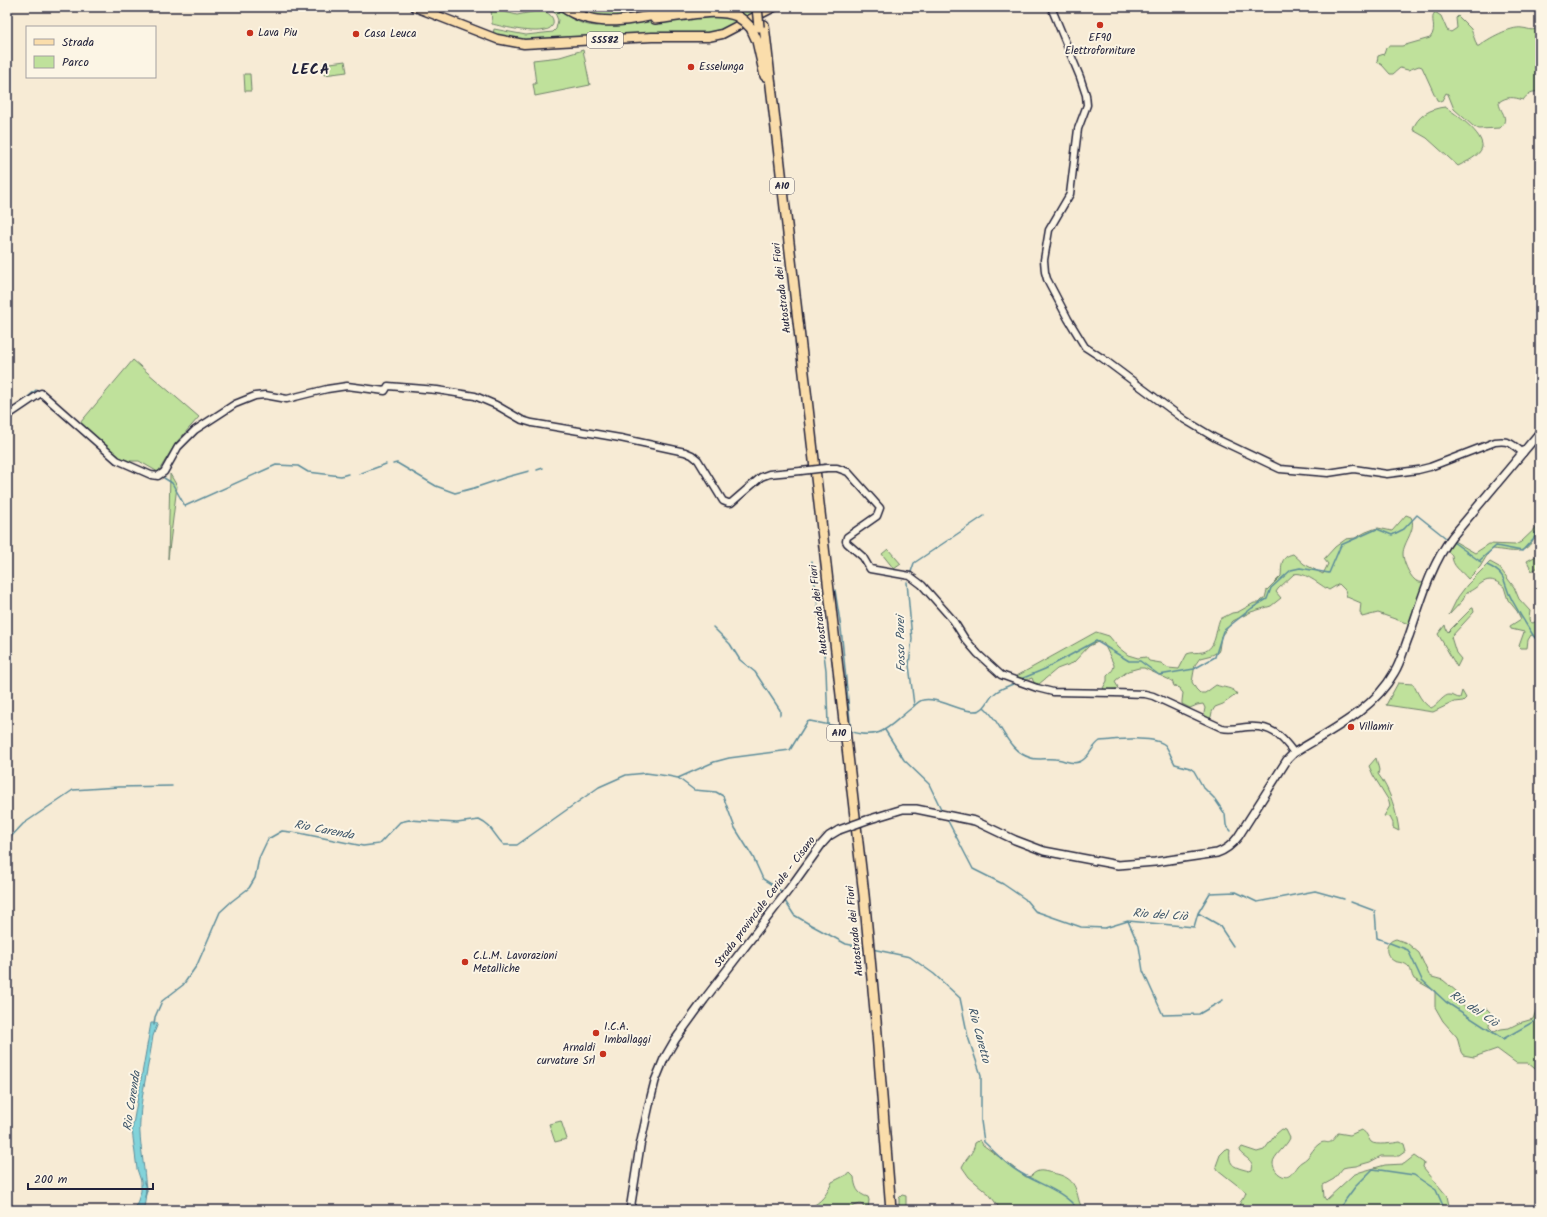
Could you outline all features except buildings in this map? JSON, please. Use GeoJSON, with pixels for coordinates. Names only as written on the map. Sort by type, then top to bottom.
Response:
{"type":"FeatureCollection","features":[{"type":"Feature","properties":{"kind":"highway"},"geometry":{"type":"LineString","coordinates":[[563,7],[576,15],[597,21],[636,18],[689,7]]}},
{"type":"Feature","properties":{"kind":"highway","name":"Autostrada dei Fiori"},"geometry":{"type":"LineString","coordinates":[[757,7],[758,27],[864,895],[878,1036],[892,1210]]}},
{"type":"Feature","properties":{"kind":"highway","name":"Autostrada dei Fiori"},"geometry":{"type":"LineString","coordinates":[[762,7],[758,27],[765,76],[866,978],[886,1210]]}},
{"type":"Feature","properties":{"kind":"highway"},"geometry":{"type":"LineString","coordinates":[[636,18],[650,20],[723,12],[736,16],[758,27]]}},
{"type":"Feature","properties":{"kind":"main road","name":"SS582"},"geometry":{"type":"LineString","coordinates":[[415,7],[497,39],[524,44],[652,37],[708,37],[722,34],[774,7]]}},
{"type":"Feature","properties":{"kind":"main road","name":"Strada provinciale Ceriale - Cisano"},"geometry":{"type":"LineString","coordinates":[[630,1210],[640,1146],[649,1106],[655,1082],[664,1059],[675,1040],[704,1000],[794,884],[829,836],[840,830],[890,812],[903,809],[916,809],[975,821],[1044,851],[1112,865],[1129,865],[1217,853],[1225,850],[1233,844],[1287,760],[1294,753],[1360,711],[1373,700],[1390,680],[1397,667],[1424,593],[1441,552],[1452,536],[1540,432]]}},
{"type":"Feature","properties":{"kind":"street"},"geometry":{"type":"LineString","coordinates":[[1051,7],[1080,77],[1086,95],[1087,105],[1078,129],[1070,194],[1049,230],[1044,260],[1045,272],[1047,279],[1068,319],[1085,347],[1185,420],[1215,438],[1280,469],[1328,473],[1354,469],[1387,474],[1430,467],[1495,442],[1505,440],[1510,442],[1523,453]]}},
{"type":"Feature","properties":{"kind":"street"},"geometry":{"type":"LineString","coordinates":[[7,416],[40,393],[117,460],[154,476],[161,475],[164,472],[178,447],[195,430],[242,401],[260,395],[287,399],[327,389],[347,386],[385,391],[388,386],[437,390],[475,396],[496,405],[522,420],[532,423],[679,450],[692,455],[698,460],[724,501],[728,503],[731,503],[761,477],[769,474],[837,468],[848,472],[880,508],[877,516],[847,537],[847,543],[863,557],[870,569],[910,576],[922,585],[953,620],[978,654],[1001,675],[1053,692],[1122,693],[1145,694],[1153,696],[1222,728],[1266,727],[1277,734],[1294,753]]}},
{"type":"Feature","properties":{"kind":"green space"},"geometry":{"type":"Polygon","coordinates":[[[491,7],[497,7],[497,10],[517,15],[542,10],[549,14],[552,18],[552,26],[546,30],[527,31],[492,24],[491,7]]]}},
{"type":"Feature","properties":{"kind":"green space"},"geometry":{"type":"Polygon","coordinates":[[[548,7],[557,7],[575,20],[596,26],[719,15],[741,21],[714,33],[509,40],[493,35],[494,29],[526,35],[553,32],[556,29],[558,20],[555,13],[548,7]]]}},
{"type":"Feature","properties":{"kind":"green space"},"geometry":{"type":"Polygon","coordinates":[[[571,7],[665,7],[628,15],[607,16],[584,12],[571,7]]]}},
{"type":"Feature","properties":{"kind":"green space"},"geometry":{"type":"Polygon","coordinates":[[[700,7],[753,7],[754,13],[746,18],[742,15],[662,16],[700,7]]]}},
{"type":"Feature","properties":{"kind":"green space"},"geometry":{"type":"Polygon","coordinates":[[[1435,12],[1441,16],[1447,30],[1451,32],[1457,28],[1456,18],[1458,16],[1471,29],[1477,46],[1512,29],[1522,28],[1533,30],[1540,27],[1540,92],[1530,93],[1523,100],[1511,98],[1499,102],[1499,106],[1505,118],[1500,128],[1479,129],[1473,126],[1454,109],[1448,94],[1446,93],[1441,102],[1437,100],[1422,67],[1419,66],[1408,70],[1400,68],[1393,74],[1390,74],[1377,62],[1378,56],[1384,54],[1388,46],[1402,46],[1430,38],[1434,27],[1433,15],[1435,12]]]}},
{"type":"Feature","properties":{"kind":"green space"},"geometry":{"type":"Polygon","coordinates":[[[583,50],[590,85],[535,96],[533,84],[536,84],[533,60],[560,57],[583,50]]]}},
{"type":"Feature","properties":{"kind":"green space"},"geometry":{"type":"Polygon","coordinates":[[[345,61],[347,72],[324,75],[323,64],[345,61]]]}},
{"type":"Feature","properties":{"kind":"green space"},"geometry":{"type":"Polygon","coordinates":[[[244,74],[250,74],[251,91],[245,91],[244,74]]]}},
{"type":"Feature","properties":{"kind":"green space"},"geometry":{"type":"Polygon","coordinates":[[[1445,107],[1468,124],[1474,130],[1481,142],[1482,147],[1479,153],[1458,166],[1427,138],[1413,130],[1417,121],[1425,114],[1435,109],[1445,107]]]}},
{"type":"Feature","properties":{"kind":"green space"},"geometry":{"type":"Polygon","coordinates":[[[133,360],[199,417],[176,443],[158,472],[139,461],[130,461],[118,457],[80,423],[133,360]]]}},
{"type":"Feature","properties":{"kind":"green space"},"geometry":{"type":"Polygon","coordinates":[[[170,474],[177,486],[168,559],[170,474]]]}},
{"type":"Feature","properties":{"kind":"green space"},"geometry":{"type":"Polygon","coordinates":[[[1406,515],[1411,517],[1412,527],[1404,549],[1404,560],[1413,578],[1424,583],[1409,624],[1378,613],[1362,617],[1360,612],[1361,603],[1347,597],[1345,590],[1339,584],[1329,590],[1307,576],[1294,574],[1276,592],[1281,598],[1271,606],[1251,612],[1233,621],[1221,636],[1218,652],[1200,658],[1195,665],[1192,682],[1200,693],[1205,693],[1216,685],[1230,689],[1237,694],[1223,704],[1215,707],[1209,719],[1206,718],[1204,713],[1205,708],[1203,704],[1190,708],[1182,704],[1183,693],[1179,688],[1174,686],[1172,681],[1144,668],[1128,671],[1116,680],[1115,682],[1118,687],[1116,689],[1105,690],[1103,688],[1107,681],[1107,676],[1113,670],[1114,665],[1104,644],[1100,641],[1089,646],[1073,663],[1057,669],[1039,684],[1034,683],[1032,678],[1024,681],[1015,677],[1096,632],[1109,636],[1119,648],[1128,655],[1138,658],[1146,657],[1149,661],[1161,663],[1168,668],[1179,669],[1187,654],[1203,652],[1211,647],[1220,619],[1232,613],[1238,612],[1254,603],[1258,603],[1265,598],[1267,590],[1281,576],[1282,562],[1286,557],[1293,554],[1304,564],[1323,574],[1328,564],[1324,559],[1335,547],[1346,539],[1355,538],[1378,528],[1392,531],[1406,515]]]}},
{"type":"Feature","properties":{"kind":"green space"},"geometry":{"type":"Polygon","coordinates":[[[1540,524],[1535,536],[1527,547],[1518,551],[1493,549],[1489,552],[1480,567],[1468,579],[1455,565],[1452,555],[1446,550],[1454,541],[1475,553],[1489,544],[1515,545],[1521,542],[1540,524]]]}},
{"type":"Feature","properties":{"kind":"green space"},"geometry":{"type":"Polygon","coordinates":[[[888,549],[901,564],[894,569],[882,554],[888,549]]]}},
{"type":"Feature","properties":{"kind":"green space"},"geometry":{"type":"Polygon","coordinates":[[[1540,554],[1540,566],[1532,571],[1527,561],[1540,554]]]}},
{"type":"Feature","properties":{"kind":"green space"},"geometry":{"type":"Polygon","coordinates":[[[1490,562],[1499,567],[1514,587],[1519,599],[1530,611],[1530,622],[1533,623],[1540,619],[1540,639],[1531,635],[1528,640],[1527,648],[1521,648],[1519,646],[1524,632],[1511,629],[1510,626],[1521,619],[1517,611],[1508,600],[1504,587],[1498,582],[1488,580],[1466,593],[1463,600],[1449,615],[1458,597],[1467,585],[1490,562]]]}},
{"type":"Feature","properties":{"kind":"green space"},"geometry":{"type":"Polygon","coordinates":[[[1472,608],[1474,612],[1451,637],[1456,653],[1461,659],[1457,667],[1438,634],[1445,625],[1448,632],[1472,608]]]}},
{"type":"Feature","properties":{"kind":"green space"},"geometry":{"type":"Polygon","coordinates":[[[1398,683],[1413,684],[1422,700],[1431,708],[1448,695],[1460,698],[1462,691],[1466,698],[1463,701],[1454,702],[1433,712],[1386,705],[1398,683]]]}},
{"type":"Feature","properties":{"kind":"green space"},"geometry":{"type":"Polygon","coordinates":[[[1376,758],[1379,770],[1378,774],[1392,801],[1397,817],[1399,831],[1393,828],[1393,823],[1390,817],[1384,816],[1390,806],[1389,801],[1369,766],[1376,758]]]}},
{"type":"Feature","properties":{"kind":"green space"},"geometry":{"type":"Polygon","coordinates":[[[1396,939],[1407,943],[1419,953],[1429,975],[1443,980],[1456,991],[1460,1001],[1465,1007],[1487,1009],[1490,1012],[1489,1027],[1494,1032],[1533,1019],[1540,1003],[1540,1073],[1528,1063],[1516,1063],[1497,1049],[1474,1057],[1463,1055],[1457,1037],[1443,1021],[1435,1007],[1435,991],[1414,979],[1411,970],[1407,965],[1394,961],[1388,955],[1387,946],[1396,939]]]}},
{"type":"Feature","properties":{"kind":"green space"},"geometry":{"type":"Polygon","coordinates":[[[561,1121],[567,1139],[555,1142],[549,1124],[561,1121]]]}},
{"type":"Feature","properties":{"kind":"green space"},"geometry":{"type":"Polygon","coordinates":[[[1282,1129],[1286,1130],[1290,1138],[1275,1157],[1273,1163],[1277,1172],[1285,1177],[1290,1175],[1298,1165],[1307,1158],[1317,1145],[1332,1141],[1338,1133],[1350,1135],[1361,1130],[1365,1132],[1371,1142],[1376,1144],[1400,1142],[1404,1144],[1406,1151],[1399,1156],[1381,1156],[1370,1162],[1343,1168],[1334,1179],[1323,1185],[1324,1197],[1326,1200],[1353,1175],[1385,1165],[1404,1164],[1414,1156],[1424,1163],[1423,1167],[1447,1196],[1450,1210],[1245,1210],[1239,1206],[1246,1192],[1218,1170],[1216,1166],[1220,1155],[1226,1149],[1230,1150],[1231,1163],[1236,1167],[1249,1171],[1252,1170],[1253,1167],[1251,1161],[1239,1151],[1242,1147],[1257,1152],[1264,1150],[1276,1134],[1282,1129]]]}},
{"type":"Feature","properties":{"kind":"green space"},"geometry":{"type":"Polygon","coordinates":[[[980,1140],[983,1145],[1026,1177],[1037,1172],[1045,1171],[1058,1174],[1070,1180],[1073,1183],[1080,1204],[1084,1210],[1001,1210],[989,1194],[969,1177],[962,1167],[973,1150],[975,1143],[980,1140]]]}},
{"type":"Feature","properties":{"kind":"green space"},"geometry":{"type":"Polygon","coordinates":[[[850,1173],[854,1177],[856,1187],[859,1192],[868,1197],[868,1210],[864,1210],[863,1205],[860,1204],[849,1210],[809,1210],[809,1208],[824,1197],[832,1182],[850,1173]]]}},
{"type":"Feature","properties":{"kind":"green space"},"geometry":{"type":"Polygon","coordinates":[[[902,1195],[906,1196],[906,1210],[899,1210],[899,1198],[902,1195]]]}},
{"type":"Feature","properties":{"kind":"water"},"geometry":{"type":"Polygon","coordinates":[[[151,1023],[158,1023],[153,1036],[143,1089],[140,1121],[146,1191],[143,1210],[135,1210],[141,1191],[141,1181],[137,1169],[132,1130],[151,1023]]]}},
{"type":"Feature","properties":{"kind":"waterway"},"geometry":{"type":"LineString","coordinates":[[21,403],[36,390]]}},
{"type":"Feature","properties":{"kind":"waterway"},"geometry":{"type":"LineString","coordinates":[[393,464],[397,463],[436,486],[455,493],[529,471]]}},
{"type":"Feature","properties":{"kind":"waterway"},"geometry":{"type":"LineString","coordinates":[[359,474],[386,464]]}},
{"type":"Feature","properties":{"kind":"waterway"},"geometry":{"type":"LineString","coordinates":[[164,478],[172,483],[185,506],[276,465],[298,466],[308,472],[341,476],[348,474]]}},
{"type":"Feature","properties":{"kind":"waterway"},"geometry":{"type":"LineString","coordinates":[[537,470],[543,468]]}},
{"type":"Feature","properties":{"kind":"waterway","name":"Rio Carenda"},"geometry":{"type":"LineString","coordinates":[[1021,679],[1045,669],[1096,641],[1129,661],[1140,661],[1159,675],[1194,669],[1215,657],[1223,631],[1252,608],[1267,599],[1271,588],[1291,570],[1300,568],[1329,573],[1341,545],[1377,529],[1392,535],[1404,529],[1417,515],[1446,538]]}},
{"type":"Feature","properties":{"kind":"waterway","name":"Fosso Parei"},"geometry":{"type":"LineString","coordinates":[[911,572],[914,563],[984,516]]}},
{"type":"Feature","properties":{"kind":"waterway","name":"Rio Carenda"},"geometry":{"type":"LineString","coordinates":[[1479,561],[1496,546],[1522,551],[1534,538],[1540,524]]}},
{"type":"Feature","properties":{"kind":"waterway","name":"Rio Carenda"},"geometry":{"type":"LineString","coordinates":[[1453,542],[1481,562]]}},
{"type":"Feature","properties":{"kind":"waterway"},"geometry":{"type":"LineString","coordinates":[[812,561],[826,670],[828,724]]}},
{"type":"Feature","properties":{"kind":"waterway"},"geometry":{"type":"LineString","coordinates":[[1487,565],[1499,572],[1502,576],[1509,594],[1523,619],[1535,638],[1540,639]]}},
{"type":"Feature","properties":{"kind":"waterway","name":"Fosso Parei"},"geometry":{"type":"LineString","coordinates":[[907,582],[912,639],[909,665],[914,705]]}},
{"type":"Feature","properties":{"kind":"waterway"},"geometry":{"type":"LineString","coordinates":[[835,590],[841,628],[851,731]]}},
{"type":"Feature","properties":{"kind":"waterway"},"geometry":{"type":"LineString","coordinates":[[713,627],[730,644],[740,660],[755,672],[780,710],[780,715]]}},
{"type":"Feature","properties":{"kind":"waterway"},"geometry":{"type":"LineString","coordinates":[[849,731],[861,734],[878,733],[892,725],[922,700],[936,701],[967,710],[980,710],[996,692],[1013,684]]}},
{"type":"Feature","properties":{"kind":"waterway"},"geometry":{"type":"LineString","coordinates":[[984,707],[990,713],[1010,743],[1023,754],[1033,759],[1058,759],[1076,763],[1088,756],[1094,746],[1100,741],[1144,739],[1160,742],[1166,746],[1175,764],[1190,768],[1194,771],[1203,787],[1214,798],[1225,814],[1226,825],[1231,831]]}},
{"type":"Feature","properties":{"kind":"waterway"},"geometry":{"type":"LineString","coordinates":[[678,778],[714,762],[729,758],[790,750],[807,722],[810,721],[835,726]]}},
{"type":"Feature","properties":{"kind":"waterway","name":"Rio del Ciò"},"geometry":{"type":"LineString","coordinates":[[885,730],[904,760],[929,784],[942,811]]}},
{"type":"Feature","properties":{"kind":"waterway","name":"Rio Carenda"},"geometry":{"type":"LineString","coordinates":[[154,1025],[155,1017],[162,1001],[183,985],[197,965],[220,912],[249,888],[255,878],[259,858],[268,839],[282,831],[363,846],[379,844],[400,822],[409,820],[457,823],[479,820],[488,825],[504,845],[517,845],[599,787],[626,775],[646,773],[678,778],[694,790],[716,792],[723,796],[735,828],[753,857],[763,879],[779,889],[782,894]]}},
{"type":"Feature","properties":{"kind":"waterway"},"geometry":{"type":"LineString","coordinates":[[7,841],[23,824],[73,790],[172,786]]}},
{"type":"Feature","properties":{"kind":"waterway","name":"Rio del Ciò"},"geometry":{"type":"LineString","coordinates":[[948,821],[973,869],[1003,884],[1025,899],[1035,911],[1081,927],[1105,928],[1128,921],[1194,927],[1198,913],[1210,893],[1236,892],[1257,902],[1315,891],[1344,899]]}},
{"type":"Feature","properties":{"kind":"waterway","name":"Rio Caretto"},"geometry":{"type":"LineString","coordinates":[[785,901],[794,915],[811,925],[846,944],[866,948]]}},
{"type":"Feature","properties":{"kind":"waterway","name":"Rio del Ciò"},"geometry":{"type":"LineString","coordinates":[[1351,902],[1375,911],[1377,938],[1408,950],[1422,980],[1446,1002],[1503,1039],[1540,1018]]}},
{"type":"Feature","properties":{"kind":"waterway","name":"Rio Carenda"},"geometry":{"type":"LineString","coordinates":[[1198,913],[1219,925],[1233,946]]}},
{"type":"Feature","properties":{"kind":"waterway","name":"Rio Carenda"},"geometry":{"type":"LineString","coordinates":[[1128,921],[1139,946],[1143,971],[1163,1015],[1199,1014],[1223,1000]]}},
{"type":"Feature","properties":{"kind":"waterway","name":"Rio Caretto"},"geometry":{"type":"LineString","coordinates":[[872,949],[910,957],[934,974],[960,998],[968,1037],[981,1075],[981,1121],[984,1142],[1014,1169],[1059,1193],[1073,1203],[1078,1210]]}},
{"type":"Feature","properties":{"kind":"waterway"},"geometry":{"type":"LineString","coordinates":[[1338,1210],[1355,1187],[1373,1169],[1414,1175],[1436,1190],[1445,1210]]}},
{"type":"Feature","properties":{"kind":"waterway","name":"Rio Carenda"},"geometry":{"type":"LineString","coordinates":[[144,1182],[147,1190],[145,1197]]}},
{"type":"Feature","properties":{"kind":"place","name":"EF90 Elettroforniture"},"geometry":{"type":"Point","coordinates":[1100,25]}},
{"type":"Feature","properties":{"kind":"place","name":"Lava Piu"},"geometry":{"type":"Point","coordinates":[250,33]}},
{"type":"Feature","properties":{"kind":"place","name":"Casa Leuca"},"geometry":{"type":"Point","coordinates":[356,34]}},
{"type":"Feature","properties":{"kind":"place","name":"Esselunga"},"geometry":{"type":"Point","coordinates":[691,67]}},
{"type":"Feature","properties":{"kind":"place","name":"Villamir"},"geometry":{"type":"Point","coordinates":[1351,727]}},
{"type":"Feature","properties":{"kind":"place","name":"C.L.M. Lavorazioni Metalliche"},"geometry":{"type":"Point","coordinates":[465,962]}},
{"type":"Feature","properties":{"kind":"place","name":"I.C.A. Imballaggi"},"geometry":{"type":"Point","coordinates":[596,1033]}},
{"type":"Feature","properties":{"kind":"place","name":"Arnaldi curvature Srl"},"geometry":{"type":"Point","coordinates":[603,1054]}},
{"type":"Feature","properties":{"kind":"district","name":"LECA"},"geometry":{"type":"Point","coordinates":[311,70]}}]}
